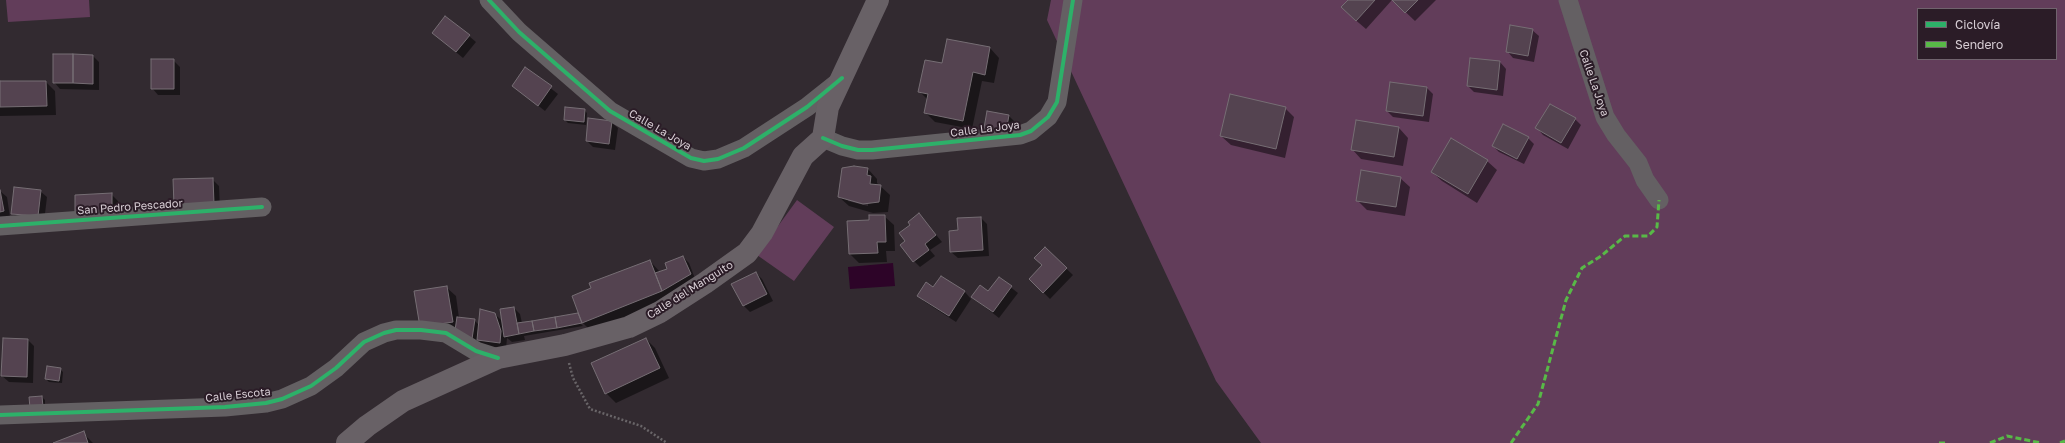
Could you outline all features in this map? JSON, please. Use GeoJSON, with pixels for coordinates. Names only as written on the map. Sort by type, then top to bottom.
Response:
{"type":"FeatureCollection","features":[{"type":"Feature","properties":{"kind":"main road"},"geometry":{"type":"LineString","coordinates":[[823,138],[828,107],[878,0]]}},
{"type":"Feature","properties":{"kind":"main road","name":"Calle del Manguito"},"geometry":{"type":"LineString","coordinates":[[347,443],[367,426],[403,401],[498,358],[565,345],[629,327],[660,312],[705,284],[747,253],[762,234],[803,156],[823,138]]}},
{"type":"Feature","properties":{"kind":"street","name":"Calle La Joya"},"geometry":{"type":"LineString","coordinates":[[489,0],[519,32],[610,112],[691,158],[704,161],[718,159],[744,148],[807,107],[842,78]]}},
{"type":"Feature","properties":{"kind":"street","name":"Calle La Joya"},"geometry":{"type":"LineString","coordinates":[[823,138],[858,150],[872,150],[1020,135],[1031,131],[1048,117],[1057,102],[1073,0]]}},
{"type":"Feature","properties":{"kind":"street","name":"Calle La Joya"},"geometry":{"type":"LineString","coordinates":[[1568,0],[1605,118],[1638,163],[1645,180],[1659,200]]}},
{"type":"Feature","properties":{"kind":"street","name":"San Pedro Pescador"},"geometry":{"type":"LineString","coordinates":[[0,226],[262,206]]}},
{"type":"Feature","properties":{"kind":"street","name":"Calle Escota"},"geometry":{"type":"LineString","coordinates":[[0,415],[225,407],[266,403],[282,399],[311,386],[336,368],[364,342],[384,333],[396,330],[421,330],[446,333],[476,351],[498,358]]}},
{"type":"Feature","properties":{"kind":"path"},"geometry":{"type":"LineString","coordinates":[[565,345],[573,378],[590,409],[641,426],[667,443]]}},
{"type":"Feature","properties":{"kind":"shaded area"},"geometry":{"type":"Polygon","coordinates":[[[6,0],[89,0],[90,17],[8,22],[6,0]]]}},
{"type":"Feature","properties":{"kind":"shaded area"},"geometry":{"type":"Polygon","coordinates":[[[1051,0],[2065,0],[2065,443],[1261,443],[1216,381],[1047,20],[1051,0]]]}},
{"type":"Feature","properties":{"kind":"shaded area"},"geometry":{"type":"Polygon","coordinates":[[[797,200],[834,227],[794,281],[757,255],[797,200]]]}},
{"type":"Feature","properties":{"kind":"shaded area"},"geometry":{"type":"Polygon","coordinates":[[[893,263],[895,286],[850,289],[848,267],[893,263]]]}},
{"type":"Feature","properties":{"kind":"building"},"geometry":{"type":"Polygon","coordinates":[[[1348,0],[1375,0],[1356,21],[1341,7],[1348,0]]]}},
{"type":"Feature","properties":{"kind":"building"},"geometry":{"type":"Polygon","coordinates":[[[1392,0],[1418,0],[1405,13],[1392,0]]]}},
{"type":"Feature","properties":{"kind":"building"},"geometry":{"type":"Polygon","coordinates":[[[445,16],[470,35],[456,52],[432,33],[445,16]]]}},
{"type":"Feature","properties":{"kind":"building"},"geometry":{"type":"Polygon","coordinates":[[[1510,25],[1533,29],[1528,56],[1506,52],[1510,25]]]}},
{"type":"Feature","properties":{"kind":"building"},"geometry":{"type":"Polygon","coordinates":[[[947,39],[990,47],[985,75],[973,72],[963,121],[924,113],[928,94],[918,92],[925,60],[942,63],[947,39]]]}},
{"type":"Feature","properties":{"kind":"building"},"geometry":{"type":"Polygon","coordinates":[[[53,54],[73,54],[73,83],[53,83],[53,54]]]}},
{"type":"Feature","properties":{"kind":"building"},"geometry":{"type":"Polygon","coordinates":[[[73,54],[93,55],[93,84],[73,83],[73,54]]]}},
{"type":"Feature","properties":{"kind":"building"},"geometry":{"type":"Polygon","coordinates":[[[1470,58],[1500,61],[1497,90],[1467,86],[1470,58]]]}},
{"type":"Feature","properties":{"kind":"building"},"geometry":{"type":"Polygon","coordinates":[[[151,59],[174,59],[174,89],[151,89],[151,59]]]}},
{"type":"Feature","properties":{"kind":"building"},"geometry":{"type":"Polygon","coordinates":[[[525,67],[552,86],[538,106],[512,86],[525,67]]]}},
{"type":"Feature","properties":{"kind":"building"},"geometry":{"type":"Polygon","coordinates":[[[0,81],[46,81],[47,106],[0,107],[0,81]]]}},
{"type":"Feature","properties":{"kind":"building"},"geometry":{"type":"Polygon","coordinates":[[[1390,82],[1427,87],[1423,116],[1386,111],[1390,82]]]}},
{"type":"Feature","properties":{"kind":"building"},"geometry":{"type":"Polygon","coordinates":[[[1230,94],[1286,107],[1276,149],[1220,136],[1230,94]]]}},
{"type":"Feature","properties":{"kind":"building"},"geometry":{"type":"Polygon","coordinates":[[[1550,104],[1576,118],[1561,143],[1535,128],[1550,104]]]}},
{"type":"Feature","properties":{"kind":"building"},"geometry":{"type":"Polygon","coordinates":[[[565,107],[585,109],[584,122],[564,120],[565,107]]]}},
{"type":"Feature","properties":{"kind":"building"},"geometry":{"type":"Polygon","coordinates":[[[987,111],[1009,115],[1006,132],[984,128],[987,111]]]}},
{"type":"Feature","properties":{"kind":"building"},"geometry":{"type":"Polygon","coordinates":[[[588,118],[612,121],[609,144],[586,141],[588,118]]]}},
{"type":"Feature","properties":{"kind":"building"},"geometry":{"type":"Polygon","coordinates":[[[1356,120],[1399,127],[1394,157],[1351,150],[1356,120]]]}},
{"type":"Feature","properties":{"kind":"building"},"geometry":{"type":"Polygon","coordinates":[[[1503,124],[1529,137],[1517,159],[1492,146],[1503,124]]]}},
{"type":"Feature","properties":{"kind":"building"},"geometry":{"type":"Polygon","coordinates":[[[1451,138],[1488,160],[1468,194],[1431,172],[1451,138]]]}},
{"type":"Feature","properties":{"kind":"building"},"geometry":{"type":"Polygon","coordinates":[[[854,166],[868,168],[867,175],[871,176],[870,184],[881,185],[879,202],[863,204],[838,197],[842,168],[854,166]]]}},
{"type":"Feature","properties":{"kind":"building"},"geometry":{"type":"Polygon","coordinates":[[[1361,170],[1401,177],[1396,207],[1356,201],[1361,170]]]}},
{"type":"Feature","properties":{"kind":"building"},"geometry":{"type":"Polygon","coordinates":[[[213,178],[214,204],[174,205],[173,179],[213,178]]]}},
{"type":"Feature","properties":{"kind":"building"},"geometry":{"type":"Polygon","coordinates":[[[14,187],[41,190],[38,216],[11,214],[14,187]]]}},
{"type":"Feature","properties":{"kind":"building"},"geometry":{"type":"Polygon","coordinates":[[[0,190],[4,211],[0,212],[0,190]]]}},
{"type":"Feature","properties":{"kind":"building"},"geometry":{"type":"Polygon","coordinates":[[[112,193],[112,210],[75,212],[75,195],[112,193]]]}},
{"type":"Feature","properties":{"kind":"building"},"geometry":{"type":"Polygon","coordinates":[[[919,213],[936,235],[925,244],[929,250],[913,262],[900,245],[905,241],[899,233],[910,225],[908,222],[919,213]]]}},
{"type":"Feature","properties":{"kind":"building"},"geometry":{"type":"Polygon","coordinates":[[[869,215],[885,215],[886,242],[877,242],[878,253],[849,254],[847,221],[869,220],[869,215]]]}},
{"type":"Feature","properties":{"kind":"building"},"geometry":{"type":"Polygon","coordinates":[[[981,217],[983,250],[950,252],[949,231],[958,230],[957,218],[981,217]]]}},
{"type":"Feature","properties":{"kind":"building"},"geometry":{"type":"Polygon","coordinates":[[[1045,247],[1067,268],[1043,293],[1029,279],[1042,265],[1034,258],[1045,247]]]}},
{"type":"Feature","properties":{"kind":"building"},"geometry":{"type":"Polygon","coordinates":[[[683,256],[691,274],[662,291],[655,273],[667,269],[665,263],[683,256]]]}},
{"type":"Feature","properties":{"kind":"building"},"geometry":{"type":"Polygon","coordinates":[[[650,260],[662,291],[582,323],[572,296],[591,288],[589,283],[650,260]]]}},
{"type":"Feature","properties":{"kind":"building"},"geometry":{"type":"Polygon","coordinates":[[[756,272],[767,294],[743,306],[731,284],[756,272]]]}},
{"type":"Feature","properties":{"kind":"building"},"geometry":{"type":"Polygon","coordinates":[[[941,276],[965,291],[949,316],[917,296],[926,282],[933,287],[941,276]]]}},
{"type":"Feature","properties":{"kind":"building"},"geometry":{"type":"Polygon","coordinates":[[[999,277],[1012,286],[993,312],[971,297],[980,285],[988,291],[999,277]]]}},
{"type":"Feature","properties":{"kind":"building"},"geometry":{"type":"Polygon","coordinates":[[[447,286],[453,322],[420,327],[414,291],[447,286]]]}},
{"type":"Feature","properties":{"kind":"building"},"geometry":{"type":"Polygon","coordinates":[[[514,307],[519,334],[504,337],[500,309],[514,307]]]}},
{"type":"Feature","properties":{"kind":"building"},"geometry":{"type":"Polygon","coordinates":[[[480,309],[495,313],[501,331],[500,343],[477,340],[480,309]]]}},
{"type":"Feature","properties":{"kind":"building"},"geometry":{"type":"Polygon","coordinates":[[[578,313],[582,323],[557,328],[555,317],[578,313]]]}},
{"type":"Feature","properties":{"kind":"building"},"geometry":{"type":"Polygon","coordinates":[[[457,317],[475,319],[472,339],[454,337],[457,317]]]}},
{"type":"Feature","properties":{"kind":"building"},"geometry":{"type":"Polygon","coordinates":[[[555,317],[557,328],[534,331],[532,321],[555,317]]]}},
{"type":"Feature","properties":{"kind":"building"},"geometry":{"type":"Polygon","coordinates":[[[532,321],[534,331],[519,334],[517,323],[532,321]]]}},
{"type":"Feature","properties":{"kind":"building"},"geometry":{"type":"Polygon","coordinates":[[[3,338],[28,339],[27,377],[1,376],[3,338]]]}},
{"type":"Feature","properties":{"kind":"building"},"geometry":{"type":"Polygon","coordinates":[[[646,338],[660,368],[605,394],[591,363],[646,338]]]}},
{"type":"Feature","properties":{"kind":"building"},"geometry":{"type":"Polygon","coordinates":[[[47,366],[61,368],[59,381],[45,379],[47,366]]]}},
{"type":"Feature","properties":{"kind":"building"},"geometry":{"type":"Polygon","coordinates":[[[42,396],[43,407],[30,408],[29,397],[42,396]]]}},
{"type":"Feature","properties":{"kind":"building"},"geometry":{"type":"Polygon","coordinates":[[[84,431],[88,443],[53,443],[84,431]]]}},
{"type":"Feature","properties":{"kind":"marked path"},"geometry":{"type":"LineString","coordinates":[[1511,443],[1538,404],[1566,300],[1582,268],[1601,256],[1625,236],[1648,236],[1657,227],[1659,200]]}},
{"type":"Feature","properties":{"kind":"marked path"},"geometry":{"type":"LineString","coordinates":[[1990,443],[2007,436],[2041,443]]}},
{"type":"Feature","properties":{"kind":"marked path"},"geometry":{"type":"LineString","coordinates":[[2060,443],[2065,441]]}},
{"type":"Feature","properties":{"kind":"marked path"},"geometry":{"type":"LineString","coordinates":[[1939,443],[1946,443]]}},
{"type":"Feature","properties":{"kind":"cycle path"},"geometry":{"type":"LineString","coordinates":[[489,0],[519,32],[610,111],[691,158],[704,161],[718,159],[744,148],[807,107],[842,78]]}},
{"type":"Feature","properties":{"kind":"cycle path"},"geometry":{"type":"LineString","coordinates":[[823,138],[842,146],[858,150],[872,150],[1020,135],[1031,131],[1048,117],[1057,102],[1073,0]]}},
{"type":"Feature","properties":{"kind":"cycle path"},"geometry":{"type":"LineString","coordinates":[[0,226],[262,207]]}},
{"type":"Feature","properties":{"kind":"cycle path"},"geometry":{"type":"LineString","coordinates":[[0,415],[225,407],[266,403],[282,399],[311,386],[336,368],[364,342],[384,333],[396,330],[421,330],[446,333],[476,351],[498,358]]}}]}
